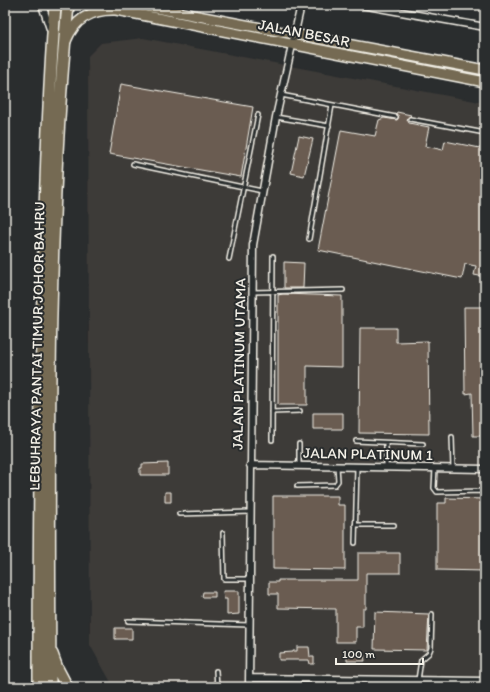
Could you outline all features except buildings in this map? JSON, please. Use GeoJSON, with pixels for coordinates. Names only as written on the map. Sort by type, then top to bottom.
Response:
{"type":"FeatureCollection","features":[{"type":"Feature","properties":{"kind":"highway","name":"LEBUHRAYA PANTAI TIMUR JOHOR BAHRU"},"geometry":{"type":"LineString","coordinates":[[38,684],[41,382],[46,188],[55,5]]}},
{"type":"Feature","properties":{"kind":"highway","name":"LEBUHRAYA PANTAI TIMUR JOHOR BAHRU"},"geometry":{"type":"LineString","coordinates":[[50,687],[50,350],[52,261],[63,48],[68,5]]}},
{"type":"Feature","properties":{"kind":"highway"},"geometry":{"type":"LineString","coordinates":[[50,646],[57,668],[68,687]]}},
{"type":"Feature","properties":{"kind":"main road","name":"JALAN BESAR"},"geometry":{"type":"LineString","coordinates":[[140,5],[485,70]]}},
{"type":"Feature","properties":{"kind":"main road","name":"JALAN BESAR"},"geometry":{"type":"LineString","coordinates":[[63,48],[69,35],[80,21],[88,15],[104,10],[116,10],[485,82]]}},
{"type":"Feature","properties":{"kind":"street"},"geometry":{"type":"LineString","coordinates":[[42,5],[49,25],[52,50]]}},
{"type":"Feature","properties":{"kind":"street","name":"JALAN PLATINUM UTAMA"},"geometry":{"type":"LineString","coordinates":[[248,687],[254,238],[276,117],[301,5]]}},
{"type":"Feature","properties":{"kind":"street"},"geometry":{"type":"LineString","coordinates":[[362,5],[397,8],[485,27]]}},
{"type":"Feature","properties":{"kind":"street"},"geometry":{"type":"LineString","coordinates":[[481,5],[485,6]]}},
{"type":"Feature","properties":{"kind":"street","name":"JALAN PLATINUM 1"},"geometry":{"type":"LineString","coordinates":[[250,465],[485,469]]}},
{"type":"Feature","properties":{"kind":"street"},"geometry":{"type":"LineString","coordinates":[[249,678],[485,681]]}},
{"type":"Feature","properties":{"kind":"lane"},"geometry":{"type":"LineString","coordinates":[[281,95],[396,117]]}},
{"type":"Feature","properties":{"kind":"lane"},"geometry":{"type":"LineString","coordinates":[[309,239],[332,105]]}},
{"type":"Feature","properties":{"kind":"lane"},"geometry":{"type":"LineString","coordinates":[[229,259],[258,115]]}},
{"type":"Feature","properties":{"kind":"lane"},"geometry":{"type":"LineString","coordinates":[[276,117],[329,126]]}},
{"type":"Feature","properties":{"kind":"lane"},"geometry":{"type":"LineString","coordinates":[[410,119],[485,133]]}},
{"type":"Feature","properties":{"kind":"lane"},"geometry":{"type":"LineString","coordinates":[[133,164],[262,191]]}},
{"type":"Feature","properties":{"kind":"lane"},"geometry":{"type":"LineString","coordinates":[[272,440],[274,256]]}},
{"type":"Feature","properties":{"kind":"lane"},"geometry":{"type":"LineString","coordinates":[[253,292],[343,290]]}},
{"type":"Feature","properties":{"kind":"lane"},"geometry":{"type":"LineString","coordinates":[[272,412],[300,411]]}},
{"type":"Feature","properties":{"kind":"lane"},"geometry":{"type":"LineString","coordinates":[[452,437],[452,468]]}},
{"type":"Feature","properties":{"kind":"lane"},"geometry":{"type":"LineString","coordinates":[[356,441],[423,444]]}},
{"type":"Feature","properties":{"kind":"lane"},"geometry":{"type":"LineString","coordinates":[[386,443],[386,467]]}},
{"type":"Feature","properties":{"kind":"lane"},"geometry":{"type":"LineString","coordinates":[[299,444],[299,466]]}},
{"type":"Feature","properties":{"kind":"lane"},"geometry":{"type":"LineString","coordinates":[[297,486],[335,485],[338,481],[337,466]]}},
{"type":"Feature","properties":{"kind":"lane"},"geometry":{"type":"LineString","coordinates":[[355,543],[357,467]]}},
{"type":"Feature","properties":{"kind":"lane"},"geometry":{"type":"LineString","coordinates":[[435,468],[434,488],[437,492],[483,490],[485,492]]}},
{"type":"Feature","properties":{"kind":"lane"},"geometry":{"type":"LineString","coordinates":[[179,514],[250,512]]}},
{"type":"Feature","properties":{"kind":"lane"},"geometry":{"type":"LineString","coordinates":[[355,525],[394,525]]}},
{"type":"Feature","properties":{"kind":"lane"},"geometry":{"type":"LineString","coordinates":[[223,533],[224,579],[249,579]]}},
{"type":"Feature","properties":{"kind":"lane"},"geometry":{"type":"LineString","coordinates":[[418,680],[421,660],[431,648],[432,614]]}},
{"type":"Feature","properties":{"kind":"lane"},"geometry":{"type":"LineString","coordinates":[[128,621],[249,625]]}},
{"type":"Feature","properties":{"kind":"lane"},"geometry":{"type":"LineString","coordinates":[[216,671],[217,687]]}},
{"type":"Feature","properties":{"kind":"shaded area"},"geometry":{"type":"Polygon","coordinates":[[[143,38],[485,103],[485,687],[116,687],[112,684],[90,645],[88,56],[101,43],[143,38]]]}}]}
